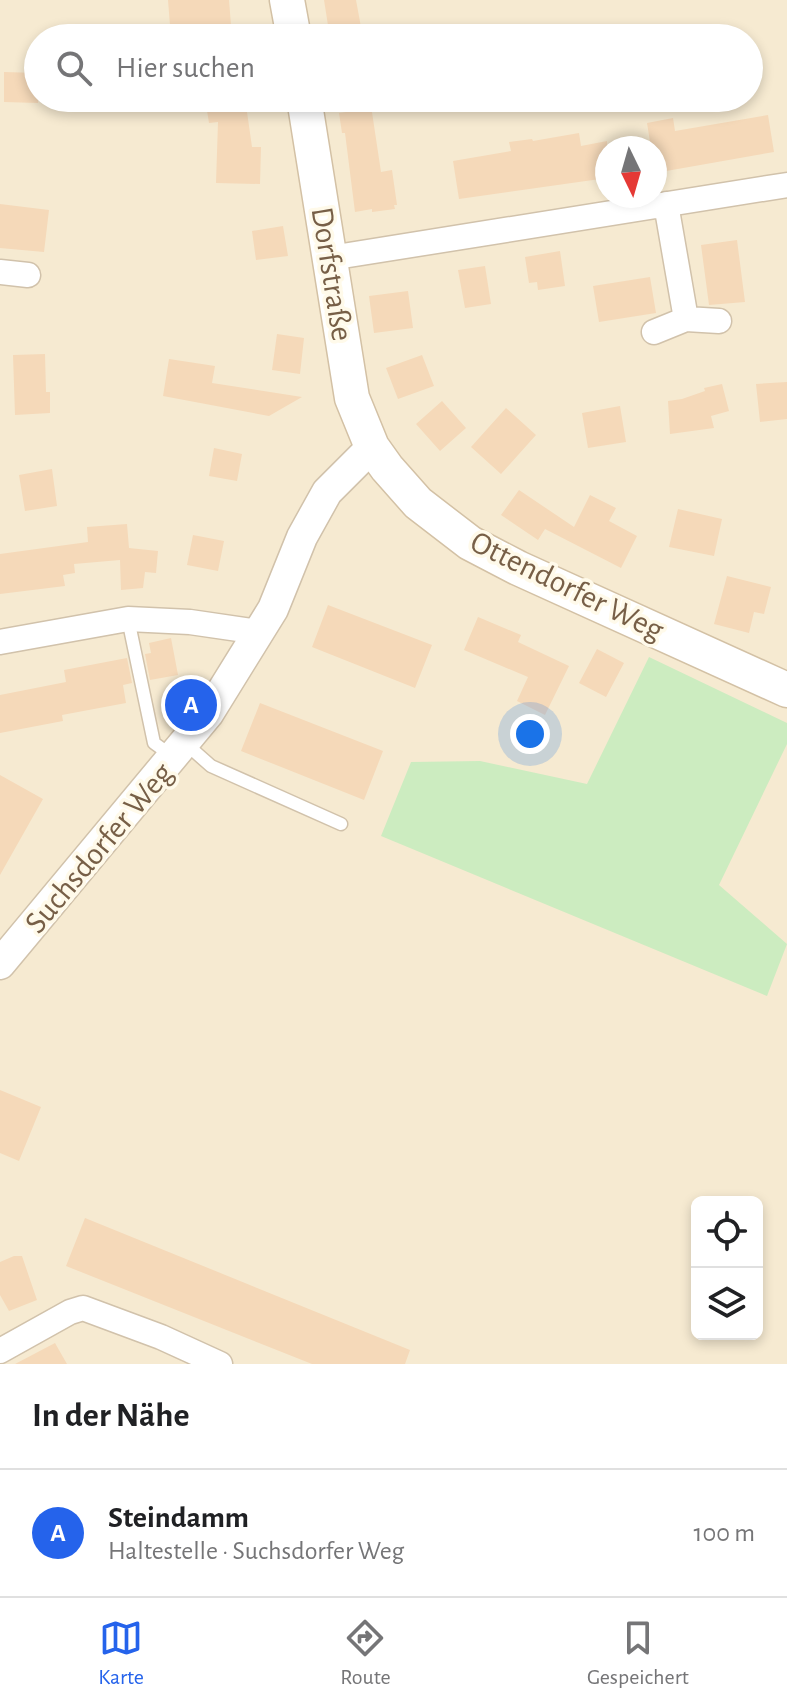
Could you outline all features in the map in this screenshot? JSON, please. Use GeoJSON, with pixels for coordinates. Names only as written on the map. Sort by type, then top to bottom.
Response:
{"type":"FeatureCollection","features":[{"type":"Feature","properties":{"kind":"main road"},"geometry":{"type":"LineString","coordinates":[[287,0],[291,24]]}},
{"type":"Feature","properties":{"kind":"main road","name":"Dorfstraße"},"geometry":{"type":"LineString","coordinates":[[306,112],[352,398],[372,447]]}},
{"type":"Feature","properties":{"kind":"main road","name":"Ottendorfer Weg"},"geometry":{"type":"LineString","coordinates":[[372,447],[418,503],[470,543],[518,568],[787,690]]}},
{"type":"Feature","properties":{"kind":"street"},"geometry":{"type":"LineString","coordinates":[[667,204],[787,185]]}},
{"type":"Feature","properties":{"kind":"street"},"geometry":{"type":"LineString","coordinates":[[330,258],[641,208]]}},
{"type":"Feature","properties":{"kind":"street"},"geometry":{"type":"LineString","coordinates":[[667,208],[686,319]]}},
{"type":"Feature","properties":{"kind":"street"},"geometry":{"type":"LineString","coordinates":[[0,272],[28,275]]}},
{"type":"Feature","properties":{"kind":"street"},"geometry":{"type":"LineString","coordinates":[[654,332],[686,319],[719,321]]}},
{"type":"Feature","properties":{"kind":"street","name":"Suchsdorfer Weg"},"geometry":{"type":"LineString","coordinates":[[0,964],[208,714],[273,609],[302,537],[327,492],[372,447]]}},
{"type":"Feature","properties":{"kind":"street"},"geometry":{"type":"LineString","coordinates":[[0,642],[128,619],[190,622],[259,632]]}},
{"type":"Feature","properties":{"kind":"street"},"geometry":{"type":"LineString","coordinates":[[0,1351],[70,1312],[83,1308],[161,1337],[220,1364]]}},
{"type":"Feature","properties":{"kind":"lane"},"geometry":{"type":"LineString","coordinates":[[128,619],[154,743],[179,750],[341,824]]}},
{"type":"Feature","properties":{"kind":"shaded area"},"geometry":{"type":"Polygon","coordinates":[[[0,0],[787,0],[787,1364],[0,1364],[0,0]]]}},
{"type":"Feature","properties":{"kind":"green space"},"geometry":{"type":"Polygon","coordinates":[[[649,657],[787,723],[787,744],[719,885],[787,944],[767,996],[381,836],[411,762],[480,761],[587,784],[649,657]]]}},
{"type":"Feature","properties":{"kind":"building"},"geometry":{"type":"Polygon","coordinates":[[[168,0],[229,0],[231,24],[170,24],[168,0]]]}},
{"type":"Feature","properties":{"kind":"building"},"geometry":{"type":"Polygon","coordinates":[[[324,0],[356,0],[360,24],[328,24],[324,0]]]}},
{"type":"Feature","properties":{"kind":"building"},"geometry":{"type":"Polygon","coordinates":[[[4,72],[24,73],[24,103],[4,102],[4,72]]]}},
{"type":"Feature","properties":{"kind":"building"},"geometry":{"type":"Polygon","coordinates":[[[207,112],[247,112],[252,147],[261,147],[260,184],[216,183],[218,122],[209,123],[207,112]]]}},
{"type":"Feature","properties":{"kind":"building"},"geometry":{"type":"Polygon","coordinates":[[[372,112],[381,172],[392,170],[395,209],[355,212],[345,133],[342,133],[339,113],[372,112]]]}},
{"type":"Feature","properties":{"kind":"building"},"geometry":{"type":"Polygon","coordinates":[[[768,115],[774,152],[667,171],[667,136],[649,136],[647,123],[673,118],[675,131],[768,115]]]}},
{"type":"Feature","properties":{"kind":"building"},"geometry":{"type":"Polygon","coordinates":[[[579,133],[581,146],[595,143],[595,180],[459,199],[453,161],[511,151],[509,142],[579,133]]]}},
{"type":"Feature","properties":{"kind":"building"},"geometry":{"type":"Polygon","coordinates":[[[0,204],[49,210],[44,252],[0,248],[0,204]]]}},
{"type":"Feature","properties":{"kind":"building"},"geometry":{"type":"Polygon","coordinates":[[[283,226],[288,256],[256,260],[252,231],[283,226]]]}},
{"type":"Feature","properties":{"kind":"building"},"geometry":{"type":"Polygon","coordinates":[[[737,240],[745,302],[709,305],[701,245],[737,240]]]}},
{"type":"Feature","properties":{"kind":"building"},"geometry":{"type":"Polygon","coordinates":[[[560,251],[565,286],[538,290],[537,282],[529,283],[525,257],[560,251]]]}},
{"type":"Feature","properties":{"kind":"building"},"geometry":{"type":"Polygon","coordinates":[[[485,266],[491,304],[465,308],[458,270],[485,266]]]}},
{"type":"Feature","properties":{"kind":"building"},"geometry":{"type":"Polygon","coordinates":[[[650,277],[656,313],[599,322],[593,286],[650,277]]]}},
{"type":"Feature","properties":{"kind":"building"},"geometry":{"type":"Polygon","coordinates":[[[408,291],[413,328],[374,333],[369,296],[408,291]]]}},
{"type":"Feature","properties":{"kind":"building"},"geometry":{"type":"Polygon","coordinates":[[[277,334],[304,338],[300,374],[272,370],[277,334]]]}},
{"type":"Feature","properties":{"kind":"building"},"geometry":{"type":"Polygon","coordinates":[[[45,354],[50,413],[15,415],[13,355],[45,354]]]}},
{"type":"Feature","properties":{"kind":"building"},"geometry":{"type":"Polygon","coordinates":[[[422,355],[434,386],[398,399],[386,368],[422,355]]]}},
{"type":"Feature","properties":{"kind":"building"},"geometry":{"type":"Polygon","coordinates":[[[169,359],[215,366],[212,383],[302,397],[269,416],[163,396],[169,359]]]}},
{"type":"Feature","properties":{"kind":"building"},"geometry":{"type":"Polygon","coordinates":[[[787,382],[787,419],[760,422],[756,384],[787,382]]]}},
{"type":"Feature","properties":{"kind":"building"},"geometry":{"type":"Polygon","coordinates":[[[722,384],[729,411],[711,416],[714,428],[670,434],[668,401],[722,384]]]}},
{"type":"Feature","properties":{"kind":"building"},"geometry":{"type":"Polygon","coordinates":[[[442,401],[466,428],[440,451],[416,424],[442,401]]]}},
{"type":"Feature","properties":{"kind":"building"},"geometry":{"type":"Polygon","coordinates":[[[620,406],[626,442],[588,448],[582,413],[620,406]]]}},
{"type":"Feature","properties":{"kind":"building"},"geometry":{"type":"Polygon","coordinates":[[[506,408],[536,435],[501,474],[471,447],[506,408]]]}},
{"type":"Feature","properties":{"kind":"building"},"geometry":{"type":"Polygon","coordinates":[[[214,448],[242,454],[237,481],[209,476],[214,448]]]}},
{"type":"Feature","properties":{"kind":"building"},"geometry":{"type":"Polygon","coordinates":[[[52,469],[57,506],[25,511],[19,475],[52,469]]]}},
{"type":"Feature","properties":{"kind":"building"},"geometry":{"type":"Polygon","coordinates":[[[519,490],[574,527],[590,495],[616,508],[609,521],[637,536],[621,568],[545,529],[538,540],[501,515],[519,490]]]}},
{"type":"Feature","properties":{"kind":"building"},"geometry":{"type":"Polygon","coordinates":[[[678,509],[722,519],[714,556],[669,547],[678,509]]]}},
{"type":"Feature","properties":{"kind":"building"},"geometry":{"type":"Polygon","coordinates":[[[127,524],[129,548],[158,551],[156,573],[145,572],[143,588],[121,590],[120,560],[74,564],[75,573],[63,575],[65,586],[0,594],[0,554],[88,542],[87,527],[127,524]]]}},
{"type":"Feature","properties":{"kind":"building"},"geometry":{"type":"Polygon","coordinates":[[[193,535],[224,541],[218,571],[187,565],[193,535]]]}},
{"type":"Feature","properties":{"kind":"building"},"geometry":{"type":"Polygon","coordinates":[[[727,576],[771,587],[764,614],[754,612],[749,633],[714,624],[727,576]]]}},
{"type":"Feature","properties":{"kind":"building"},"geometry":{"type":"Polygon","coordinates":[[[328,605],[432,645],[415,688],[312,647],[328,605]]]}},
{"type":"Feature","properties":{"kind":"building"},"geometry":{"type":"Polygon","coordinates":[[[478,617],[521,635],[518,642],[569,666],[545,715],[517,701],[528,677],[464,650],[478,617]]]}},
{"type":"Feature","properties":{"kind":"building"},"geometry":{"type":"Polygon","coordinates":[[[171,638],[178,675],[150,680],[145,654],[151,653],[149,643],[171,638]]]}},
{"type":"Feature","properties":{"kind":"building"},"geometry":{"type":"Polygon","coordinates":[[[597,649],[624,663],[606,697],[579,683],[597,649]]]}},
{"type":"Feature","properties":{"kind":"building"},"geometry":{"type":"Polygon","coordinates":[[[127,658],[132,683],[123,685],[126,703],[62,715],[63,721],[0,733],[0,695],[66,682],[64,670],[127,658]]]}},
{"type":"Feature","properties":{"kind":"building"},"geometry":{"type":"Polygon","coordinates":[[[260,703],[383,751],[364,800],[241,751],[260,703]]]}},
{"type":"Feature","properties":{"kind":"building"},"geometry":{"type":"Polygon","coordinates":[[[0,775],[43,799],[0,875],[0,775]]]}},
{"type":"Feature","properties":{"kind":"building"},"geometry":{"type":"Polygon","coordinates":[[[0,1090],[41,1107],[19,1161],[0,1153],[0,1090]]]}},
{"type":"Feature","properties":{"kind":"building"},"geometry":{"type":"Polygon","coordinates":[[[85,1218],[410,1350],[405,1364],[312,1364],[66,1266],[85,1218]]]}},
{"type":"Feature","properties":{"kind":"building"},"geometry":{"type":"Polygon","coordinates":[[[22,1256],[37,1300],[9,1311],[0,1295],[0,1262],[22,1256]]]}},
{"type":"Feature","properties":{"kind":"building"},"geometry":{"type":"Polygon","coordinates":[[[55,1343],[67,1364],[15,1364],[55,1343]]]}},
{"type":"Feature","properties":{"kind":"place","name":"Steindamm"},"geometry":{"type":"Point","coordinates":[191,705]}}]}
